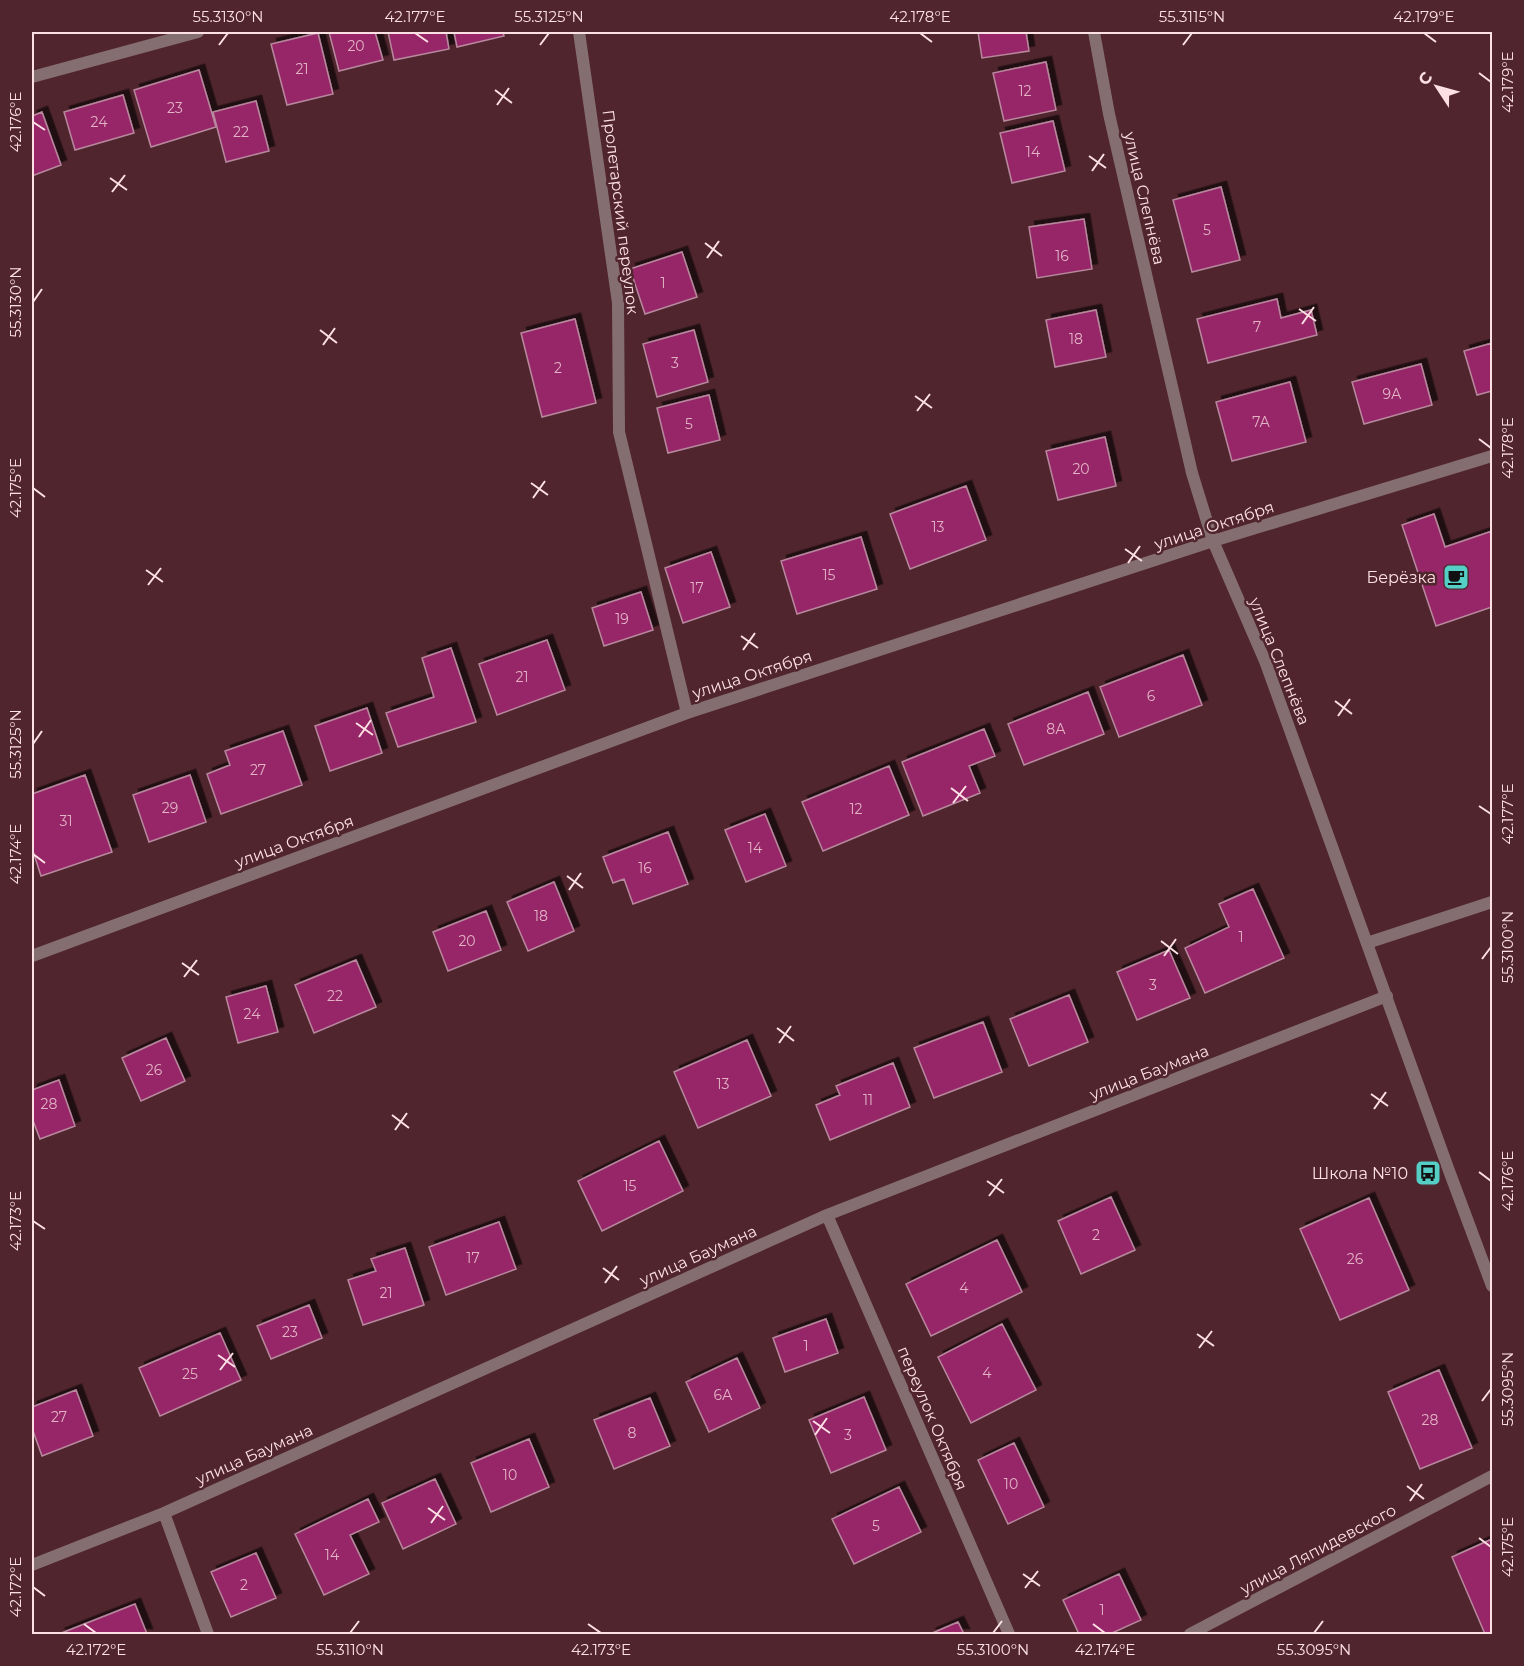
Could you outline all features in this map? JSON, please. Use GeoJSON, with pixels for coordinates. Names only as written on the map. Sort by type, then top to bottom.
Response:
{"type":"FeatureCollection","features":[{"type":"Feature","properties":{"kind":"street"},"geometry":{"type":"LineString","coordinates":[[32,77],[198,32]]}},
{"type":"Feature","properties":{"kind":"street","name":"Пролетарский переулок"},"geometry":{"type":"LineString","coordinates":[[579,32],[618,303],[619,432],[687,713]]}},
{"type":"Feature","properties":{"kind":"street","name":"улица Слепнёва"},"geometry":{"type":"LineString","coordinates":[[1094,32],[1109,114],[1192,474],[1214,541],[1265,661],[1492,1286]]}},
{"type":"Feature","properties":{"kind":"street","name":"улица Октября"},"geometry":{"type":"LineString","coordinates":[[32,956],[687,713],[1214,541],[1492,456]]}},
{"type":"Feature","properties":{"kind":"street"},"geometry":{"type":"LineString","coordinates":[[1367,942],[1492,902]]}},
{"type":"Feature","properties":{"kind":"street","name":"улица Баумана"},"geometry":{"type":"LineString","coordinates":[[32,1565],[164,1513],[827,1215],[1387,996]]}},
{"type":"Feature","properties":{"kind":"street","name":"переулок Октября"},"geometry":{"type":"LineString","coordinates":[[827,1215],[1008,1635]]}},
{"type":"Feature","properties":{"kind":"street","name":"улица Ляпидевского"},"geometry":{"type":"LineString","coordinates":[[1190,1635],[1492,1476]]}},
{"type":"Feature","properties":{"kind":"street"},"geometry":{"type":"LineString","coordinates":[[164,1513],[208,1635]]}},
{"type":"Feature","properties":{"kind":"building"},"geometry":{"type":"Polygon","coordinates":[[[329,32],[375,32],[383,60],[339,71],[329,32]]]}},
{"type":"Feature","properties":{"kind":"building"},"geometry":{"type":"Polygon","coordinates":[[[388,32],[446,32],[449,49],[394,60],[388,32]]]}},
{"type":"Feature","properties":{"kind":"building"},"geometry":{"type":"Polygon","coordinates":[[[454,32],[503,32],[504,36],[457,47],[454,32]]]}},
{"type":"Feature","properties":{"kind":"building"},"geometry":{"type":"Polygon","coordinates":[[[978,32],[1026,32],[1029,51],[982,58],[978,32]]]}},
{"type":"Feature","properties":{"kind":"building"},"geometry":{"type":"Polygon","coordinates":[[[318,33],[333,94],[287,105],[271,44],[318,33]]]}},
{"type":"Feature","properties":{"kind":"building"},"geometry":{"type":"Polygon","coordinates":[[[1046,62],[1056,110],[1004,121],[993,73],[1046,62]]]}},
{"type":"Feature","properties":{"kind":"building"},"geometry":{"type":"Polygon","coordinates":[[[199,70],[216,127],[151,147],[134,90],[199,70]]]}},
{"type":"Feature","properties":{"kind":"building"},"geometry":{"type":"Polygon","coordinates":[[[123,95],[134,133],[75,150],[64,112],[123,95]]]}},
{"type":"Feature","properties":{"kind":"building"},"geometry":{"type":"Polygon","coordinates":[[[256,101],[269,151],[226,162],[213,112],[256,101]]]}},
{"type":"Feature","properties":{"kind":"building"},"geometry":{"type":"Polygon","coordinates":[[[42,112],[61,165],[32,176],[32,116],[42,112]]]}},
{"type":"Feature","properties":{"kind":"building"},"geometry":{"type":"Polygon","coordinates":[[[1053,121],[1065,171],[1012,183],[1000,133],[1053,121]]]}},
{"type":"Feature","properties":{"kind":"building"},"geometry":{"type":"Polygon","coordinates":[[[1221,187],[1240,260],[1192,272],[1173,200],[1221,187]]]}},
{"type":"Feature","properties":{"kind":"building"},"geometry":{"type":"Polygon","coordinates":[[[1084,219],[1092,269],[1037,278],[1029,227],[1084,219]]]}},
{"type":"Feature","properties":{"kind":"building"},"geometry":{"type":"Polygon","coordinates":[[[682,252],[697,297],[645,314],[630,269],[682,252]]]}},
{"type":"Feature","properties":{"kind":"building"},"geometry":{"type":"Polygon","coordinates":[[[1277,299],[1281,318],[1311,310],[1317,335],[1208,363],[1197,319],[1277,299]]]}},
{"type":"Feature","properties":{"kind":"building"},"geometry":{"type":"Polygon","coordinates":[[[1096,310],[1106,357],[1055,367],[1046,320],[1096,310]]]}},
{"type":"Feature","properties":{"kind":"building"},"geometry":{"type":"Polygon","coordinates":[[[575,319],[596,403],[542,417],[521,333],[575,319]]]}},
{"type":"Feature","properties":{"kind":"building"},"geometry":{"type":"Polygon","coordinates":[[[694,330],[708,382],[657,397],[643,344],[694,330]]]}},
{"type":"Feature","properties":{"kind":"building"},"geometry":{"type":"Polygon","coordinates":[[[1492,343],[1492,391],[1477,395],[1464,351],[1492,343]]]}},
{"type":"Feature","properties":{"kind":"building"},"geometry":{"type":"Polygon","coordinates":[[[1421,364],[1432,405],[1364,424],[1352,382],[1421,364]]]}},
{"type":"Feature","properties":{"kind":"building"},"geometry":{"type":"Polygon","coordinates":[[[1290,382],[1306,442],[1232,461],[1216,402],[1290,382]]]}},
{"type":"Feature","properties":{"kind":"building"},"geometry":{"type":"Polygon","coordinates":[[[709,395],[720,440],[668,453],[657,408],[709,395]]]}},
{"type":"Feature","properties":{"kind":"building"},"geometry":{"type":"Polygon","coordinates":[[[1105,437],[1116,486],[1058,500],[1046,451],[1105,437]]]}},
{"type":"Feature","properties":{"kind":"building"},"geometry":{"type":"Polygon","coordinates":[[[966,486],[986,540],[910,569],[890,514],[966,486]]]}},
{"type":"Feature","properties":{"kind":"building","name":"Берёзка"},"geometry":{"type":"Polygon","coordinates":[[[1434,514],[1445,547],[1492,531],[1492,607],[1436,626],[1402,525],[1434,514]]]}},
{"type":"Feature","properties":{"kind":"building"},"geometry":{"type":"Polygon","coordinates":[[[861,537],[877,589],[797,614],[781,561],[861,537]]]}},
{"type":"Feature","properties":{"kind":"building"},"geometry":{"type":"Polygon","coordinates":[[[711,552],[730,607],[683,623],[665,568],[711,552]]]}},
{"type":"Feature","properties":{"kind":"building"},"geometry":{"type":"Polygon","coordinates":[[[641,592],[653,630],[604,646],[592,608],[641,592]]]}},
{"type":"Feature","properties":{"kind":"building"},"geometry":{"type":"Polygon","coordinates":[[[547,640],[565,690],[497,715],[479,664],[547,640]]]}},
{"type":"Feature","properties":{"kind":"building"},"geometry":{"type":"Polygon","coordinates":[[[451,648],[476,722],[398,747],[386,713],[434,697],[422,658],[451,648]]]}},
{"type":"Feature","properties":{"kind":"building"},"geometry":{"type":"Polygon","coordinates":[[[1183,655],[1202,705],[1119,737],[1100,687],[1183,655]]]}},
{"type":"Feature","properties":{"kind":"building"},"geometry":{"type":"Polygon","coordinates":[[[1088,692],[1104,734],[1024,765],[1008,724],[1088,692]]]}},
{"type":"Feature","properties":{"kind":"building"},"geometry":{"type":"Polygon","coordinates":[[[367,708],[382,753],[330,771],[315,726],[367,708]]]}},
{"type":"Feature","properties":{"kind":"building"},"geometry":{"type":"Polygon","coordinates":[[[984,729],[995,756],[969,766],[980,793],[923,816],[902,762],[984,729]]]}},
{"type":"Feature","properties":{"kind":"building"},"geometry":{"type":"Polygon","coordinates":[[[283,731],[302,785],[221,814],[207,774],[230,765],[225,751],[283,731]]]}},
{"type":"Feature","properties":{"kind":"building"},"geometry":{"type":"Polygon","coordinates":[[[889,766],[909,815],[823,851],[802,802],[889,766]]]}},
{"type":"Feature","properties":{"kind":"building"},"geometry":{"type":"Polygon","coordinates":[[[85,775],[112,852],[41,876],[32,848],[32,794],[85,775]]]}},
{"type":"Feature","properties":{"kind":"building"},"geometry":{"type":"Polygon","coordinates":[[[190,775],[206,822],[149,842],[133,795],[190,775]]]}},
{"type":"Feature","properties":{"kind":"building"},"geometry":{"type":"Polygon","coordinates":[[[765,814],[786,866],[746,882],[725,830],[765,814]]]}},
{"type":"Feature","properties":{"kind":"building"},"geometry":{"type":"Polygon","coordinates":[[[668,832],[688,884],[633,904],[624,879],[613,883],[603,857],[668,832]]]}},
{"type":"Feature","properties":{"kind":"building"},"geometry":{"type":"Polygon","coordinates":[[[554,882],[574,931],[528,951],[507,902],[554,882]]]}},
{"type":"Feature","properties":{"kind":"building"},"geometry":{"type":"Polygon","coordinates":[[[1253,889],[1284,958],[1205,993],[1185,948],[1229,927],[1219,904],[1253,889]]]}},
{"type":"Feature","properties":{"kind":"building"},"geometry":{"type":"Polygon","coordinates":[[[486,911],[501,950],[448,971],[433,932],[486,911]]]}},
{"type":"Feature","properties":{"kind":"building"},"geometry":{"type":"Polygon","coordinates":[[[1169,950],[1190,998],[1137,1020],[1117,972],[1169,950]]]}},
{"type":"Feature","properties":{"kind":"building"},"geometry":{"type":"Polygon","coordinates":[[[356,960],[376,1007],[314,1033],[295,985],[356,960]]]}},
{"type":"Feature","properties":{"kind":"building"},"geometry":{"type":"Polygon","coordinates":[[[266,986],[278,1032],[238,1043],[226,997],[266,986]]]}},
{"type":"Feature","properties":{"kind":"building"},"geometry":{"type":"Polygon","coordinates":[[[1069,995],[1088,1042],[1029,1066],[1010,1019],[1069,995]]]}},
{"type":"Feature","properties":{"kind":"building"},"geometry":{"type":"Polygon","coordinates":[[[983,1022],[1002,1072],[934,1098],[914,1048],[983,1022]]]}},
{"type":"Feature","properties":{"kind":"building"},"geometry":{"type":"Polygon","coordinates":[[[166,1038],[185,1081],[141,1101],[122,1058],[166,1038]]]}},
{"type":"Feature","properties":{"kind":"building"},"geometry":{"type":"Polygon","coordinates":[[[747,1040],[771,1096],[698,1128],[674,1072],[747,1040]]]}},
{"type":"Feature","properties":{"kind":"building"},"geometry":{"type":"Polygon","coordinates":[[[893,1063],[910,1107],[830,1140],[816,1105],[840,1095],[836,1086],[893,1063]]]}},
{"type":"Feature","properties":{"kind":"building"},"geometry":{"type":"Polygon","coordinates":[[[59,1080],[75,1126],[40,1139],[32,1118],[32,1090],[59,1080]]]}},
{"type":"Feature","properties":{"kind":"building"},"geometry":{"type":"Polygon","coordinates":[[[659,1141],[683,1191],[602,1231],[578,1181],[659,1141]]]}},
{"type":"Feature","properties":{"kind":"building"},"geometry":{"type":"Polygon","coordinates":[[[1111,1197],[1135,1250],[1081,1274],[1058,1221],[1111,1197]]]}},
{"type":"Feature","properties":{"kind":"building"},"geometry":{"type":"Polygon","coordinates":[[[1369,1198],[1409,1290],[1340,1320],[1300,1229],[1369,1198]]]}},
{"type":"Feature","properties":{"kind":"building"},"geometry":{"type":"Polygon","coordinates":[[[499,1222],[516,1269],[446,1295],[429,1247],[499,1222]]]}},
{"type":"Feature","properties":{"kind":"building"},"geometry":{"type":"Polygon","coordinates":[[[997,1240],[1022,1292],[931,1336],[906,1284],[997,1240]]]}},
{"type":"Feature","properties":{"kind":"building"},"geometry":{"type":"Polygon","coordinates":[[[405,1248],[424,1305],[363,1325],[348,1280],[376,1271],[371,1259],[405,1248]]]}},
{"type":"Feature","properties":{"kind":"building"},"geometry":{"type":"Polygon","coordinates":[[[309,1305],[322,1338],[271,1359],[257,1326],[309,1305]]]}},
{"type":"Feature","properties":{"kind":"building"},"geometry":{"type":"Polygon","coordinates":[[[826,1319],[838,1353],[785,1372],[773,1338],[826,1319]]]}},
{"type":"Feature","properties":{"kind":"building"},"geometry":{"type":"Polygon","coordinates":[[[1002,1324],[1036,1390],[971,1423],[938,1357],[1002,1324]]]}},
{"type":"Feature","properties":{"kind":"building"},"geometry":{"type":"Polygon","coordinates":[[[220,1333],[241,1380],[160,1416],[139,1368],[220,1333]]]}},
{"type":"Feature","properties":{"kind":"building"},"geometry":{"type":"Polygon","coordinates":[[[737,1358],[760,1408],[709,1432],[686,1382],[737,1358]]]}},
{"type":"Feature","properties":{"kind":"building"},"geometry":{"type":"Polygon","coordinates":[[[1439,1370],[1472,1448],[1420,1469],[1388,1392],[1439,1370]]]}},
{"type":"Feature","properties":{"kind":"building"},"geometry":{"type":"Polygon","coordinates":[[[76,1390],[93,1436],[42,1456],[32,1428],[32,1407],[76,1390]]]}},
{"type":"Feature","properties":{"kind":"building"},"geometry":{"type":"Polygon","coordinates":[[[864,1397],[886,1450],[831,1473],[809,1420],[864,1397]]]}},
{"type":"Feature","properties":{"kind":"building"},"geometry":{"type":"Polygon","coordinates":[[[650,1398],[670,1446],[614,1469],[594,1420],[650,1398]]]}},
{"type":"Feature","properties":{"kind":"building"},"geometry":{"type":"Polygon","coordinates":[[[529,1439],[549,1487],[491,1512],[471,1463],[529,1439]]]}},
{"type":"Feature","properties":{"kind":"building"},"geometry":{"type":"Polygon","coordinates":[[[1014,1443],[1044,1507],[1008,1524],[978,1460],[1014,1443]]]}},
{"type":"Feature","properties":{"kind":"building"},"geometry":{"type":"Polygon","coordinates":[[[435,1479],[456,1524],[403,1549],[382,1503],[435,1479]]]}},
{"type":"Feature","properties":{"kind":"building"},"geometry":{"type":"Polygon","coordinates":[[[899,1487],[921,1532],[854,1564],[832,1519],[899,1487]]]}},
{"type":"Feature","properties":{"kind":"building"},"geometry":{"type":"Polygon","coordinates":[[[368,1499],[379,1522],[350,1535],[369,1574],[324,1595],[295,1534],[368,1499]]]}},
{"type":"Feature","properties":{"kind":"building"},"geometry":{"type":"Polygon","coordinates":[[[1492,1539],[1492,1634],[1485,1634],[1452,1557],[1492,1539]]]}},
{"type":"Feature","properties":{"kind":"building"},"geometry":{"type":"Polygon","coordinates":[[[256,1553],[276,1598],[231,1617],[211,1572],[256,1553]]]}},
{"type":"Feature","properties":{"kind":"building"},"geometry":{"type":"Polygon","coordinates":[[[1119,1574],[1141,1620],[1110,1634],[1079,1634],[1063,1600],[1119,1574]]]}},
{"type":"Feature","properties":{"kind":"building"},"geometry":{"type":"Polygon","coordinates":[[[135,1604],[147,1634],[59,1634],[135,1604]]]}},
{"type":"Feature","properties":{"kind":"building"},"geometry":{"type":"Polygon","coordinates":[[[958,1622],[964,1634],[930,1634],[958,1622]]]}},
{"type":"Feature","properties":{"kind":"place","name":"Берёзка"},"geometry":{"type":"Point","coordinates":[1456,577]}},
{"type":"Feature","properties":{"kind":"place","name":"Школа №10"},"geometry":{"type":"Point","coordinates":[1428,1173]}}]}
